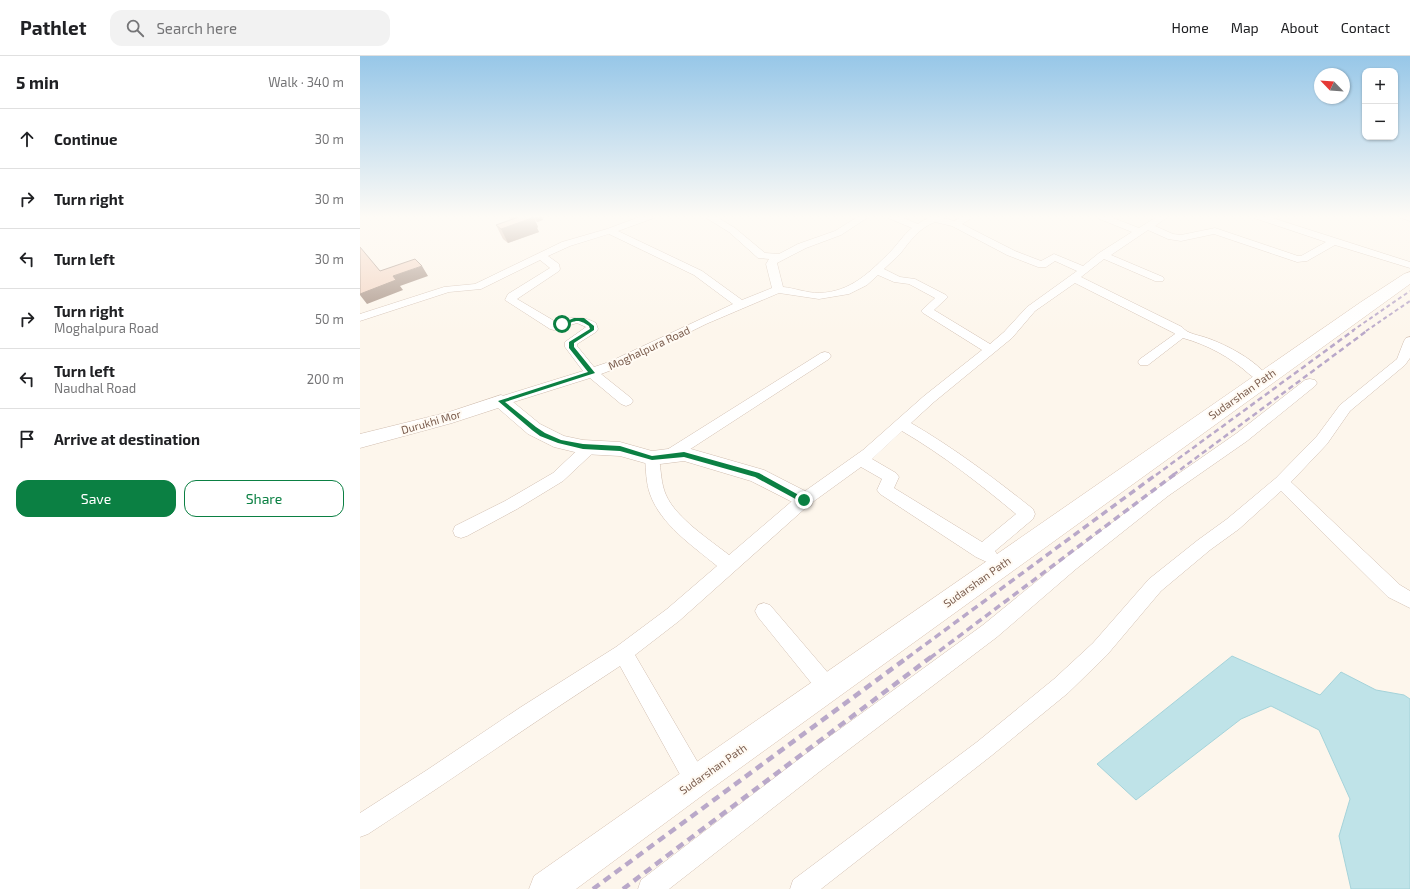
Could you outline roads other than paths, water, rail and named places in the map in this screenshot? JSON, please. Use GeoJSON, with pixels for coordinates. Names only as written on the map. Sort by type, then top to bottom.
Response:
{"type":"FeatureCollection","features":[{"type":"Feature","properties":{"kind":"main road","name":"Sudarshan Path"},"geometry":{"type":"LineString","coordinates":[[547,889],[828,688],[992,558],[1029,545],[1410,277]]}},
{"type":"Feature","properties":{"kind":"street"},"geometry":{"type":"LineString","coordinates":[[660,255],[698,273],[741,305]]}},
{"type":"Feature","properties":{"kind":"street"},"geometry":{"type":"LineString","coordinates":[[761,255],[779,257]]}},
{"type":"Feature","properties":{"kind":"street"},"geometry":{"type":"LineString","coordinates":[[783,255],[771,264],[774,290],[788,290],[813,296],[842,293],[855,288],[893,255]]}},
{"type":"Feature","properties":{"kind":"street"},"geometry":{"type":"LineString","coordinates":[[1016,255],[1042,265],[1054,257],[1079,274],[1178,330],[1181,334],[1205,340],[1246,364],[1263,379]]}},
{"type":"Feature","properties":{"kind":"street"},"geometry":{"type":"LineString","coordinates":[[360,826],[623,653],[673,615],[804,500],[860,459],[929,399],[1008,335],[1031,309],[1103,255],[1159,279]]}},
{"type":"Feature","properties":{"kind":"street"},"geometry":{"type":"LineString","coordinates":[[1285,255],[1297,259],[1303,259],[1311,255]]}},
{"type":"Feature","properties":{"kind":"street"},"geometry":{"type":"LineString","coordinates":[[1377,255],[1410,265]]}},
{"type":"Feature","properties":{"kind":"street"},"geometry":{"type":"LineString","coordinates":[[360,318],[448,288],[477,287],[541,256],[555,266],[555,269],[512,296],[511,300],[554,326],[574,319],[582,319],[592,326],[592,329],[571,342],[571,347],[592,373],[626,401]]}},
{"type":"Feature","properties":{"kind":"street"},"geometry":{"type":"LineString","coordinates":[[877,270],[898,280],[911,281],[942,297],[927,311],[990,349]]}},
{"type":"Feature","properties":{"kind":"street","name":"Moghalpura Road"},"geometry":{"type":"LineString","coordinates":[[501,401],[613,365],[774,290]]}},
{"type":"Feature","properties":{"kind":"street"},"geometry":{"type":"LineString","coordinates":[[1144,362],[1181,334]]}},
{"type":"Feature","properties":{"kind":"street"},"geometry":{"type":"LineString","coordinates":[[802,889],[984,749],[1061,686],[1100,649],[1155,585],[1204,544],[1233,524],[1281,482],[1322,440],[1345,408],[1401,362],[1405,356],[1410,341]]}},
{"type":"Feature","properties":{"kind":"street"},"geometry":{"type":"LineString","coordinates":[[670,455],[825,356]]}},
{"type":"Feature","properties":{"kind":"street"},"geometry":{"type":"LineString","coordinates":[[650,889],[811,764],[990,632],[1070,564],[1163,492],[1242,437],[1310,383]]}},
{"type":"Feature","properties":{"kind":"street"},"geometry":{"type":"LineString","coordinates":[[501,401],[542,434],[560,442],[583,447],[592,446],[620,448],[652,458],[684,454],[757,475],[804,500]]}},
{"type":"Feature","properties":{"kind":"street","name":"Durukhi Mor"},"geometry":{"type":"LineString","coordinates":[[360,441],[452,417],[501,401]]}},
{"type":"Feature","properties":{"kind":"street"},"geometry":{"type":"LineString","coordinates":[[860,459],[891,477],[885,490],[992,558],[1008,531],[1026,516],[1027,514],[1025,511],[1013,504],[985,480],[929,440],[901,424]]}},
{"type":"Feature","properties":{"kind":"street"},"geometry":{"type":"LineString","coordinates":[[461,531],[511,505],[558,477],[592,446]]}},
{"type":"Feature","properties":{"kind":"street"},"geometry":{"type":"LineString","coordinates":[[652,458],[658,496],[662,505],[696,538],[730,566]]}},
{"type":"Feature","properties":{"kind":"street"},"geometry":{"type":"LineString","coordinates":[[1281,482],[1394,591],[1410,600]]}},
{"type":"Feature","properties":{"kind":"street"},"geometry":{"type":"LineString","coordinates":[[1008,531],[1029,545]]}},
{"type":"Feature","properties":{"kind":"street"},"geometry":{"type":"LineString","coordinates":[[764,611],[828,688]]}},
{"type":"Feature","properties":{"kind":"street"},"geometry":{"type":"LineString","coordinates":[[623,653],[696,781]]}},
{"type":"Feature","properties":{"kind":"water"},"geometry":{"type":"Polygon","coordinates":[[[1232,656],[1320,695],[1341,672],[1376,690],[1404,695],[1410,699],[1410,889],[1351,889],[1339,836],[1350,799],[1319,730],[1271,706],[1241,719],[1136,800],[1097,764],[1232,656]]]}},
{"type":"Feature","properties":{"kind":"railway"},"geometry":{"type":"LineString","coordinates":[[1352,331],[1410,291]]}},
{"type":"Feature","properties":{"kind":"railway"},"geometry":{"type":"LineString","coordinates":[[1366,331],[1410,301]]}},
{"type":"Feature","properties":{"kind":"railway"},"geometry":{"type":"LineString","coordinates":[[1156,475],[1354,330]]}},
{"type":"Feature","properties":{"kind":"railway"},"geometry":{"type":"LineString","coordinates":[[1173,475],[1368,330]]}},
{"type":"Feature","properties":{"kind":"railway"},"geometry":{"type":"LineString","coordinates":[[907,658],[1157,474]]}},
{"type":"Feature","properties":{"kind":"railway"},"geometry":{"type":"LineString","coordinates":[[930,658],[1175,474]]}},
{"type":"Feature","properties":{"kind":"railway"},"geometry":{"type":"LineString","coordinates":[[593,889],[908,657]]}},
{"type":"Feature","properties":{"kind":"railway"},"geometry":{"type":"LineString","coordinates":[[623,889],[931,657]]}}]}
